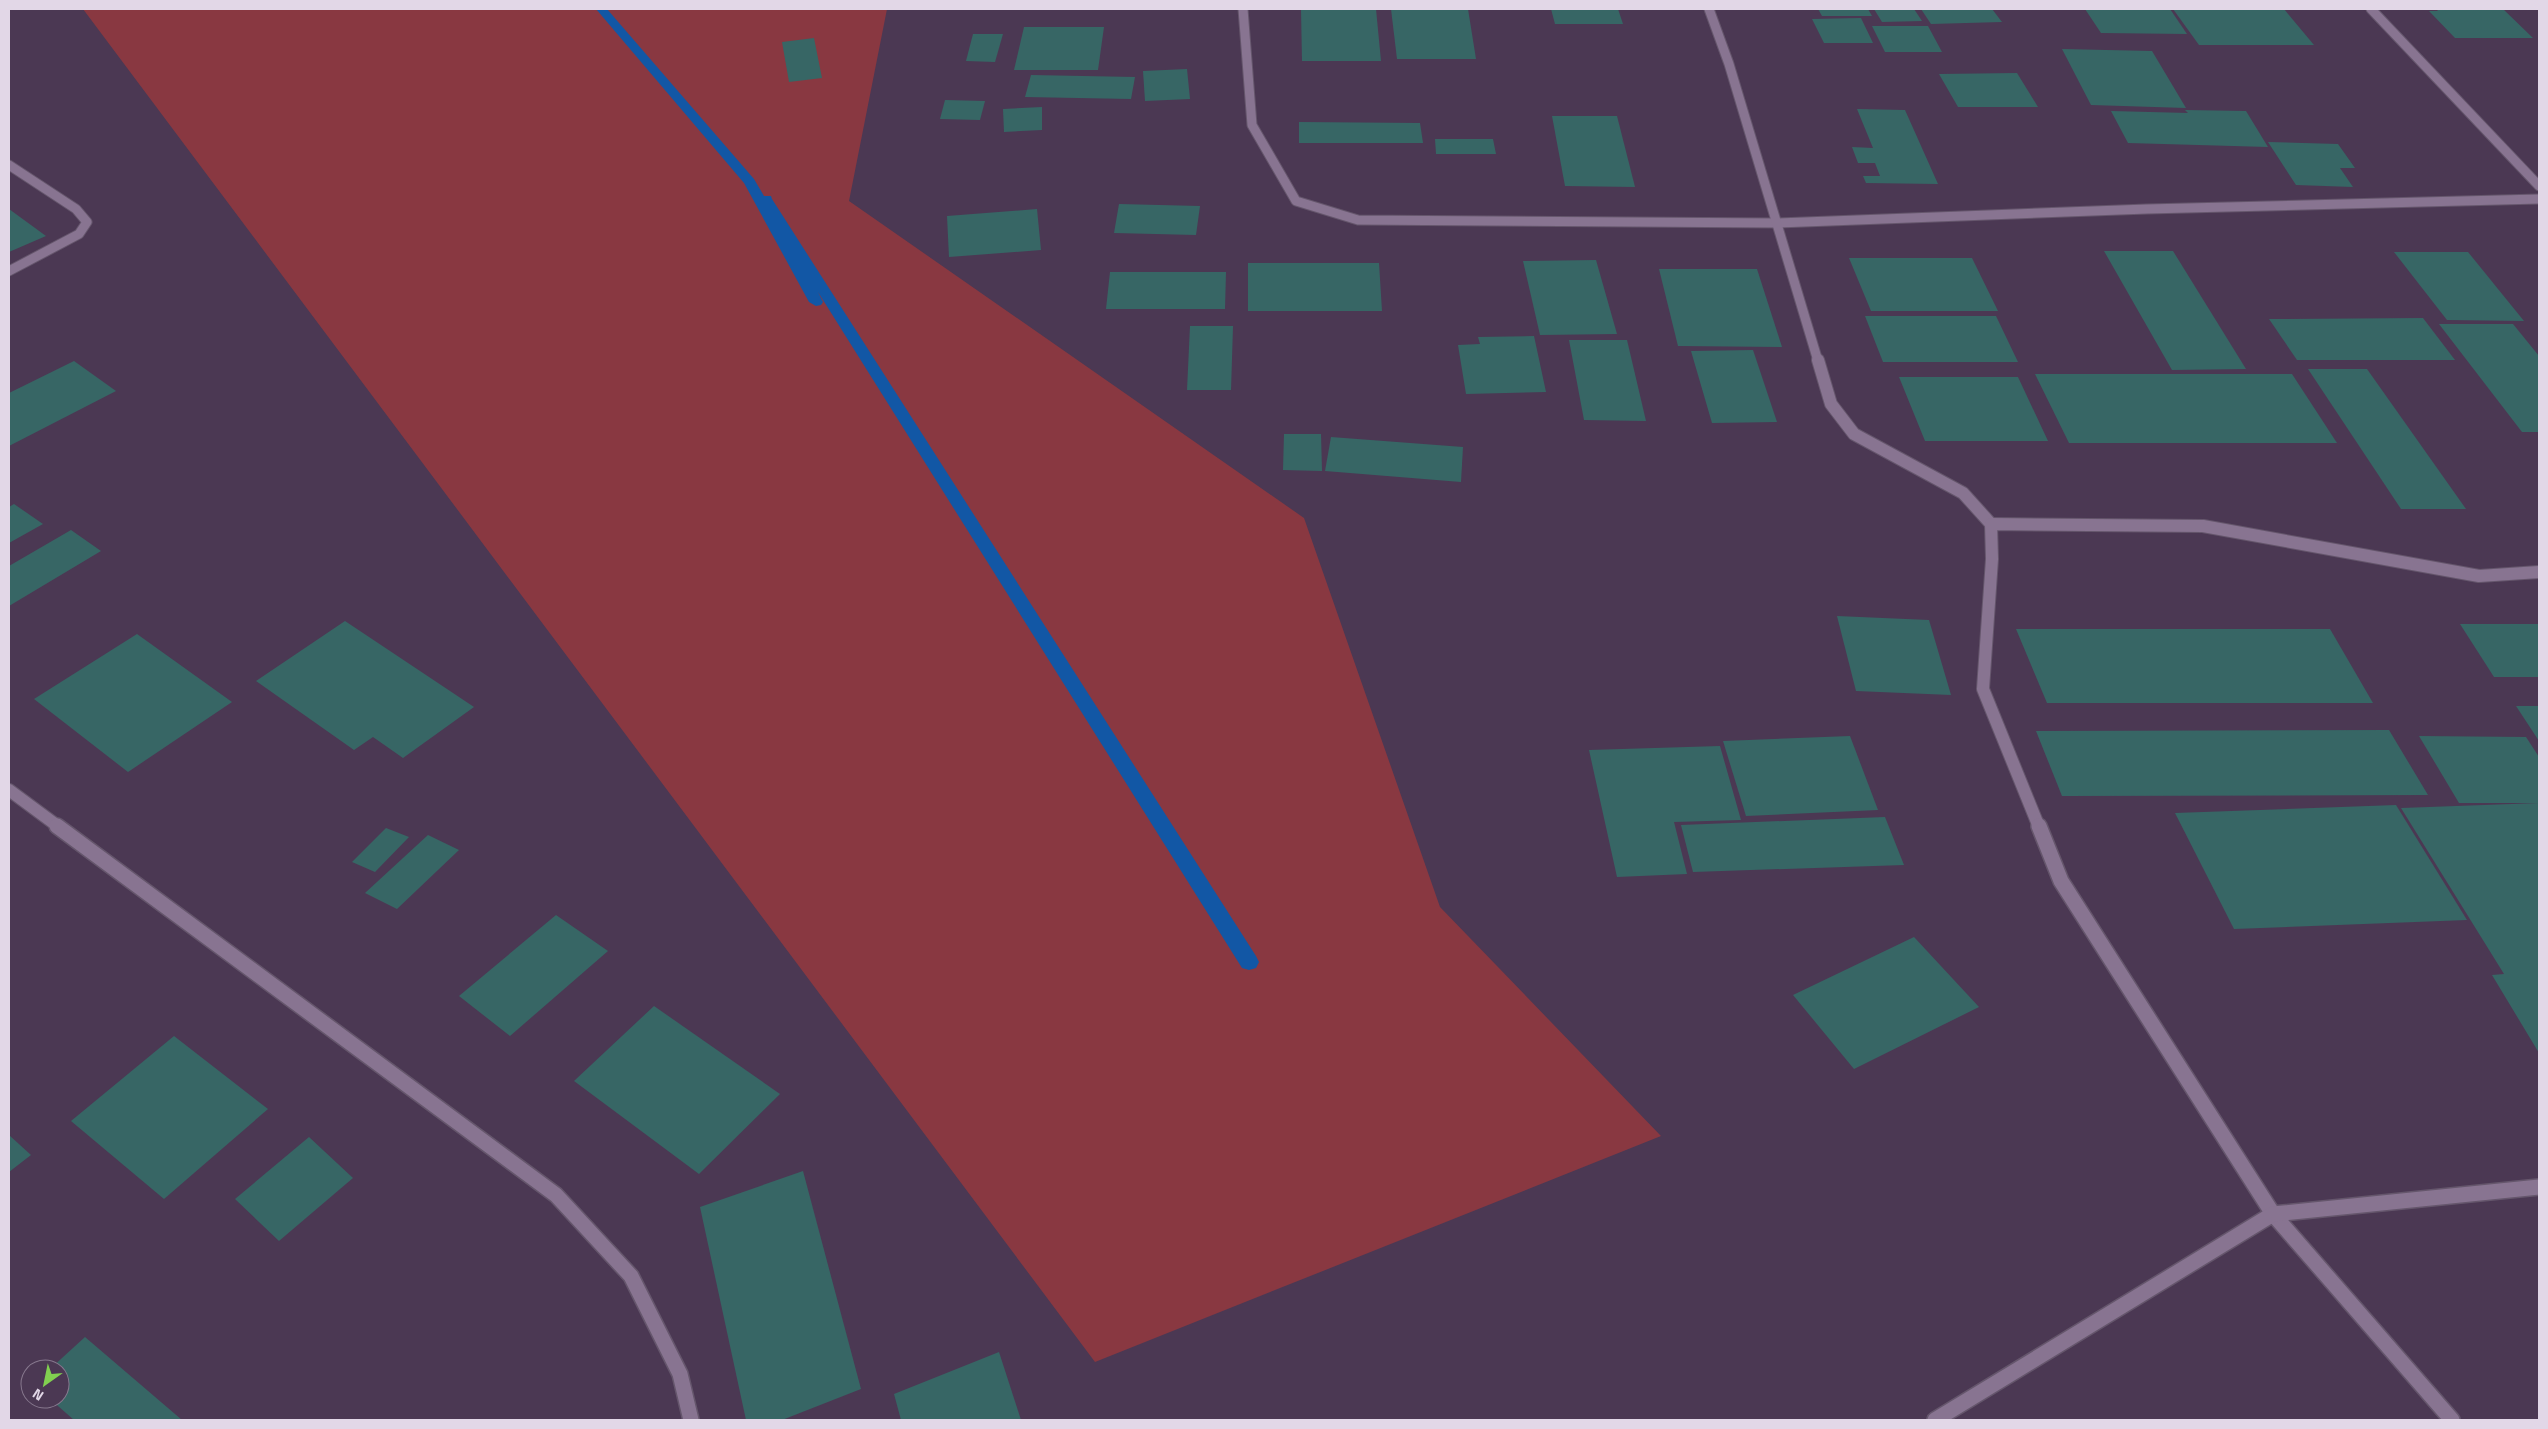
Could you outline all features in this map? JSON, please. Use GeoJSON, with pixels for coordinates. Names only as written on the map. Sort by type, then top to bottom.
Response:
{"type":"FeatureCollection","features":[{"type":"Feature","properties":{"kind":"street"},"geometry":{"type":"LineString","coordinates":[[1244,9],[1252,125],[1296,200],[1358,220],[1777,223],[2147,209],[2539,199]]}},
{"type":"Feature","properties":{"kind":"street"},"geometry":{"type":"LineString","coordinates":[[1709,9],[1729,64],[1831,404],[1854,434],[1963,493],[1991,524],[1992,559],[1983,689],[2057,872],[2273,1214],[2452,1420]]}},
{"type":"Feature","properties":{"kind":"street"},"geometry":{"type":"LineString","coordinates":[[2371,9],[2539,186]]}},
{"type":"Feature","properties":{"kind":"street"},"geometry":{"type":"LineString","coordinates":[[9,165],[76,209],[87,222],[79,234],[9,271]]}},
{"type":"Feature","properties":{"kind":"street"},"geometry":{"type":"LineString","coordinates":[[1991,524],[2203,526],[2479,576],[2539,572]]}},
{"type":"Feature","properties":{"kind":"street"},"geometry":{"type":"LineString","coordinates":[[9,790],[556,1195],[631,1276],[680,1374],[691,1420]]}},
{"type":"Feature","properties":{"kind":"street"},"geometry":{"type":"LineString","coordinates":[[1935,1420],[2273,1214],[2539,1187]]}},
{"type":"Feature","properties":{"kind":"shaded area"},"geometry":{"type":"Polygon","coordinates":[[[83,9],[887,9],[849,201],[1304,518],[1440,907],[1661,1136],[1095,1362],[83,9]]]}},
{"type":"Feature","properties":{"kind":"building"},"geometry":{"type":"Polygon","coordinates":[[[1301,9],[1376,9],[1381,61],[1302,61],[1301,9]]]}},
{"type":"Feature","properties":{"kind":"building"},"geometry":{"type":"Polygon","coordinates":[[[1391,9],[1468,9],[1476,59],[1397,59],[1391,9]]]}},
{"type":"Feature","properties":{"kind":"building"},"geometry":{"type":"Polygon","coordinates":[[[1551,9],[1618,9],[1623,24],[1555,24],[1551,9]]]}},
{"type":"Feature","properties":{"kind":"building"},"geometry":{"type":"Polygon","coordinates":[[[1818,9],[1868,9],[1872,16],[1822,16],[1818,9]]]}},
{"type":"Feature","properties":{"kind":"building"},"geometry":{"type":"Polygon","coordinates":[[[1874,9],[1914,9],[1922,21],[1882,22],[1874,9]]]}},
{"type":"Feature","properties":{"kind":"building"},"geometry":{"type":"Polygon","coordinates":[[[1921,9],[1992,9],[2002,22],[1931,24],[1921,9]]]}},
{"type":"Feature","properties":{"kind":"building"},"geometry":{"type":"Polygon","coordinates":[[[2085,9],[2170,9],[2187,34],[2101,33],[2085,9]]]}},
{"type":"Feature","properties":{"kind":"building"},"geometry":{"type":"Polygon","coordinates":[[[2173,9],[2284,9],[2314,45],[2199,45],[2173,9]]]}},
{"type":"Feature","properties":{"kind":"building"},"geometry":{"type":"Polygon","coordinates":[[[2436,9],[2503,9],[2533,38],[2455,38],[2429,11],[2438,11],[2436,9]]]}},
{"type":"Feature","properties":{"kind":"building"},"geometry":{"type":"Polygon","coordinates":[[[1861,18],[1873,43],[1824,43],[1812,19],[1861,18]]]}},
{"type":"Feature","properties":{"kind":"building"},"geometry":{"type":"Polygon","coordinates":[[[1872,26],[1928,26],[1942,52],[1885,52],[1872,26]]]}},
{"type":"Feature","properties":{"kind":"building"},"geometry":{"type":"Polygon","coordinates":[[[1024,27],[1104,27],[1098,70],[1014,70],[1024,27]]]}},
{"type":"Feature","properties":{"kind":"building"},"geometry":{"type":"Polygon","coordinates":[[[973,34],[1003,34],[995,62],[966,61],[973,34]]]}},
{"type":"Feature","properties":{"kind":"building"},"geometry":{"type":"Polygon","coordinates":[[[814,38],[822,78],[789,82],[782,42],[814,38]]]}},
{"type":"Feature","properties":{"kind":"building"},"geometry":{"type":"Polygon","coordinates":[[[2062,49],[2152,51],[2186,108],[2091,105],[2062,49]]]}},
{"type":"Feature","properties":{"kind":"building"},"geometry":{"type":"Polygon","coordinates":[[[1187,69],[1190,99],[1145,101],[1143,71],[1187,69]]]}},
{"type":"Feature","properties":{"kind":"building"},"geometry":{"type":"Polygon","coordinates":[[[2017,73],[2038,107],[1958,107],[1939,74],[2017,73]]]}},
{"type":"Feature","properties":{"kind":"building"},"geometry":{"type":"Polygon","coordinates":[[[1031,75],[1135,77],[1131,99],[1025,97],[1031,75]]]}},
{"type":"Feature","properties":{"kind":"building"},"geometry":{"type":"Polygon","coordinates":[[[945,100],[985,101],[980,120],[940,119],[945,100]]]}},
{"type":"Feature","properties":{"kind":"building"},"geometry":{"type":"Polygon","coordinates":[[[1042,107],[1042,130],[1004,132],[1003,109],[1042,107]]]}},
{"type":"Feature","properties":{"kind":"building"},"geometry":{"type":"Polygon","coordinates":[[[1857,109],[1905,110],[1938,184],[1866,183],[1863,176],[1880,176],[1875,163],[1858,163],[1852,147],[1873,148],[1857,109]]]}},
{"type":"Feature","properties":{"kind":"building"},"geometry":{"type":"Polygon","coordinates":[[[2185,110],[2246,111],[2268,147],[2128,143],[2111,111],[2188,113],[2185,110]]]}},
{"type":"Feature","properties":{"kind":"building"},"geometry":{"type":"Polygon","coordinates":[[[1552,116],[1617,116],[1635,187],[1565,186],[1552,116]]]}},
{"type":"Feature","properties":{"kind":"building"},"geometry":{"type":"Polygon","coordinates":[[[1299,122],[1420,123],[1423,143],[1299,143],[1299,122]]]}},
{"type":"Feature","properties":{"kind":"building"},"geometry":{"type":"Polygon","coordinates":[[[1435,139],[1493,139],[1496,154],[1436,154],[1435,139]]]}},
{"type":"Feature","properties":{"kind":"building"},"geometry":{"type":"Polygon","coordinates":[[[2268,142],[2338,144],[2355,168],[2340,168],[2353,187],[2296,185],[2268,142]]]}},
{"type":"Feature","properties":{"kind":"building"},"geometry":{"type":"Polygon","coordinates":[[[1119,204],[1200,206],[1196,235],[1114,233],[1119,204]]]}},
{"type":"Feature","properties":{"kind":"building"},"geometry":{"type":"Polygon","coordinates":[[[9,209],[46,236],[9,252],[9,209]]]}},
{"type":"Feature","properties":{"kind":"building"},"geometry":{"type":"Polygon","coordinates":[[[1037,209],[1041,250],[949,257],[947,216],[1037,209]]]}},
{"type":"Feature","properties":{"kind":"building"},"geometry":{"type":"Polygon","coordinates":[[[2104,251],[2173,251],[2246,369],[2172,370],[2104,251]]]}},
{"type":"Feature","properties":{"kind":"building"},"geometry":{"type":"Polygon","coordinates":[[[2394,252],[2468,252],[2524,321],[2447,320],[2394,252]]]}},
{"type":"Feature","properties":{"kind":"building"},"geometry":{"type":"Polygon","coordinates":[[[1849,258],[1972,258],[1998,311],[1871,311],[1849,258]]]}},
{"type":"Feature","properties":{"kind":"building"},"geometry":{"type":"Polygon","coordinates":[[[1596,260],[1617,334],[1540,335],[1523,261],[1596,260]]]}},
{"type":"Feature","properties":{"kind":"building"},"geometry":{"type":"Polygon","coordinates":[[[1248,263],[1379,263],[1382,311],[1248,311],[1248,263]]]}},
{"type":"Feature","properties":{"kind":"building"},"geometry":{"type":"Polygon","coordinates":[[[1659,269],[1757,269],[1782,347],[1678,346],[1659,269]]]}},
{"type":"Feature","properties":{"kind":"building"},"geometry":{"type":"Polygon","coordinates":[[[1110,272],[1226,272],[1225,309],[1106,309],[1110,272]]]}},
{"type":"Feature","properties":{"kind":"building"},"geometry":{"type":"Polygon","coordinates":[[[1865,316],[1996,316],[2018,362],[1883,362],[1865,316]]]}},
{"type":"Feature","properties":{"kind":"building"},"geometry":{"type":"Polygon","coordinates":[[[2423,318],[2455,360],[2297,360],[2269,319],[2423,318]]]}},
{"type":"Feature","properties":{"kind":"building"},"geometry":{"type":"Polygon","coordinates":[[[2439,324],[2513,324],[2539,356],[2539,432],[2522,432],[2439,324]]]}},
{"type":"Feature","properties":{"kind":"building"},"geometry":{"type":"Polygon","coordinates":[[[1190,326],[1233,326],[1231,390],[1187,390],[1190,326]]]}},
{"type":"Feature","properties":{"kind":"building"},"geometry":{"type":"Polygon","coordinates":[[[1534,336],[1546,392],[1466,394],[1458,345],[1480,344],[1478,337],[1534,336]]]}},
{"type":"Feature","properties":{"kind":"building"},"geometry":{"type":"Polygon","coordinates":[[[1569,340],[1627,340],[1646,421],[1584,420],[1569,340]]]}},
{"type":"Feature","properties":{"kind":"building"},"geometry":{"type":"Polygon","coordinates":[[[1753,350],[1777,422],[1712,423],[1691,351],[1753,350]]]}},
{"type":"Feature","properties":{"kind":"building"},"geometry":{"type":"Polygon","coordinates":[[[74,361],[116,391],[9,446],[9,393],[74,361]]]}},
{"type":"Feature","properties":{"kind":"building"},"geometry":{"type":"Polygon","coordinates":[[[2308,369],[2367,369],[2466,509],[2401,509],[2308,369]]]}},
{"type":"Feature","properties":{"kind":"building"},"geometry":{"type":"Polygon","coordinates":[[[2035,374],[2292,374],[2337,443],[2069,443],[2035,374]]]}},
{"type":"Feature","properties":{"kind":"building"},"geometry":{"type":"Polygon","coordinates":[[[1899,377],[2018,377],[2048,441],[1925,441],[1899,377]]]}},
{"type":"Feature","properties":{"kind":"building"},"geometry":{"type":"Polygon","coordinates":[[[1284,434],[1321,434],[1322,471],[1283,470],[1284,434]]]}},
{"type":"Feature","properties":{"kind":"building"},"geometry":{"type":"Polygon","coordinates":[[[1331,437],[1463,447],[1461,482],[1325,471],[1331,437]]]}},
{"type":"Feature","properties":{"kind":"building"},"geometry":{"type":"Polygon","coordinates":[[[14,504],[43,524],[9,543],[9,507],[14,504]]]}},
{"type":"Feature","properties":{"kind":"building"},"geometry":{"type":"Polygon","coordinates":[[[71,530],[101,551],[9,606],[9,566],[71,530]]]}},
{"type":"Feature","properties":{"kind":"building"},"geometry":{"type":"Polygon","coordinates":[[[1837,616],[1929,620],[1951,695],[1856,691],[1837,616]]]}},
{"type":"Feature","properties":{"kind":"building"},"geometry":{"type":"Polygon","coordinates":[[[345,621],[474,707],[403,758],[373,737],[354,750],[256,681],[345,621]]]}},
{"type":"Feature","properties":{"kind":"building"},"geometry":{"type":"Polygon","coordinates":[[[2460,624],[2539,624],[2539,677],[2494,677],[2460,624]]]}},
{"type":"Feature","properties":{"kind":"building"},"geometry":{"type":"Polygon","coordinates":[[[2016,629],[2330,629],[2373,703],[2047,703],[2016,629]]]}},
{"type":"Feature","properties":{"kind":"building"},"geometry":{"type":"Polygon","coordinates":[[[137,634],[232,702],[128,772],[34,699],[137,634]]]}},
{"type":"Feature","properties":{"kind":"building"},"geometry":{"type":"Polygon","coordinates":[[[2516,706],[2539,706],[2539,741],[2516,706]]]}},
{"type":"Feature","properties":{"kind":"building"},"geometry":{"type":"Polygon","coordinates":[[[2389,730],[2428,795],[2062,796],[2036,731],[2389,730]]]}},
{"type":"Feature","properties":{"kind":"building"},"geometry":{"type":"Polygon","coordinates":[[[1850,736],[1878,810],[1746,816],[1723,741],[1850,736]]]}},
{"type":"Feature","properties":{"kind":"building"},"geometry":{"type":"Polygon","coordinates":[[[2419,736],[2526,737],[2539,757],[2539,803],[2459,803],[2419,736]]]}},
{"type":"Feature","properties":{"kind":"building"},"geometry":{"type":"Polygon","coordinates":[[[1720,746],[1741,820],[1674,822],[1687,874],[1617,877],[1589,750],[1720,746]]]}},
{"type":"Feature","properties":{"kind":"building"},"geometry":{"type":"Polygon","coordinates":[[[2539,803],[2539,1053],[2492,975],[2504,974],[2401,808],[2539,803]]]}},
{"type":"Feature","properties":{"kind":"building"},"geometry":{"type":"Polygon","coordinates":[[[2396,805],[2467,920],[2234,929],[2175,813],[2396,805]]]}},
{"type":"Feature","properties":{"kind":"building"},"geometry":{"type":"Polygon","coordinates":[[[1885,817],[1904,865],[1693,872],[1681,825],[1885,817]]]}},
{"type":"Feature","properties":{"kind":"building"},"geometry":{"type":"Polygon","coordinates":[[[386,828],[409,837],[375,872],[352,862],[386,828]]]}},
{"type":"Feature","properties":{"kind":"building"},"geometry":{"type":"Polygon","coordinates":[[[428,835],[459,850],[397,909],[365,893],[428,835]]]}},
{"type":"Feature","properties":{"kind":"building"},"geometry":{"type":"Polygon","coordinates":[[[556,915],[608,951],[510,1036],[459,996],[556,915]]]}},
{"type":"Feature","properties":{"kind":"building"},"geometry":{"type":"Polygon","coordinates":[[[1914,937],[1979,1007],[1854,1069],[1793,995],[1914,937]]]}},
{"type":"Feature","properties":{"kind":"building"},"geometry":{"type":"Polygon","coordinates":[[[654,1006],[780,1094],[699,1174],[574,1081],[654,1006]]]}},
{"type":"Feature","properties":{"kind":"building"},"geometry":{"type":"Polygon","coordinates":[[[174,1036],[268,1109],[164,1199],[71,1121],[174,1036]]]}},
{"type":"Feature","properties":{"kind":"building"},"geometry":{"type":"Polygon","coordinates":[[[9,1135],[31,1155],[9,1172],[9,1135]]]}},
{"type":"Feature","properties":{"kind":"building"},"geometry":{"type":"Polygon","coordinates":[[[309,1137],[353,1178],[279,1241],[235,1199],[309,1137]]]}},
{"type":"Feature","properties":{"kind":"building"},"geometry":{"type":"Polygon","coordinates":[[[803,1171],[861,1389],[782,1420],[746,1420],[700,1207],[803,1171]]]}},
{"type":"Feature","properties":{"kind":"building"},"geometry":{"type":"Polygon","coordinates":[[[85,1337],[182,1420],[74,1420],[61,1409],[70,1409],[70,1359],[61,1359],[85,1337]]]}},
{"type":"Feature","properties":{"kind":"building"},"geometry":{"type":"Polygon","coordinates":[[[999,1352],[1021,1420],[901,1420],[894,1394],[999,1352]]]}},
{"type":"Feature","properties":{"kind":"waterway"},"geometry":{"type":"LineString","coordinates":[[601,9],[750,182],[816,302],[766,199],[1249,962]]}}]}
